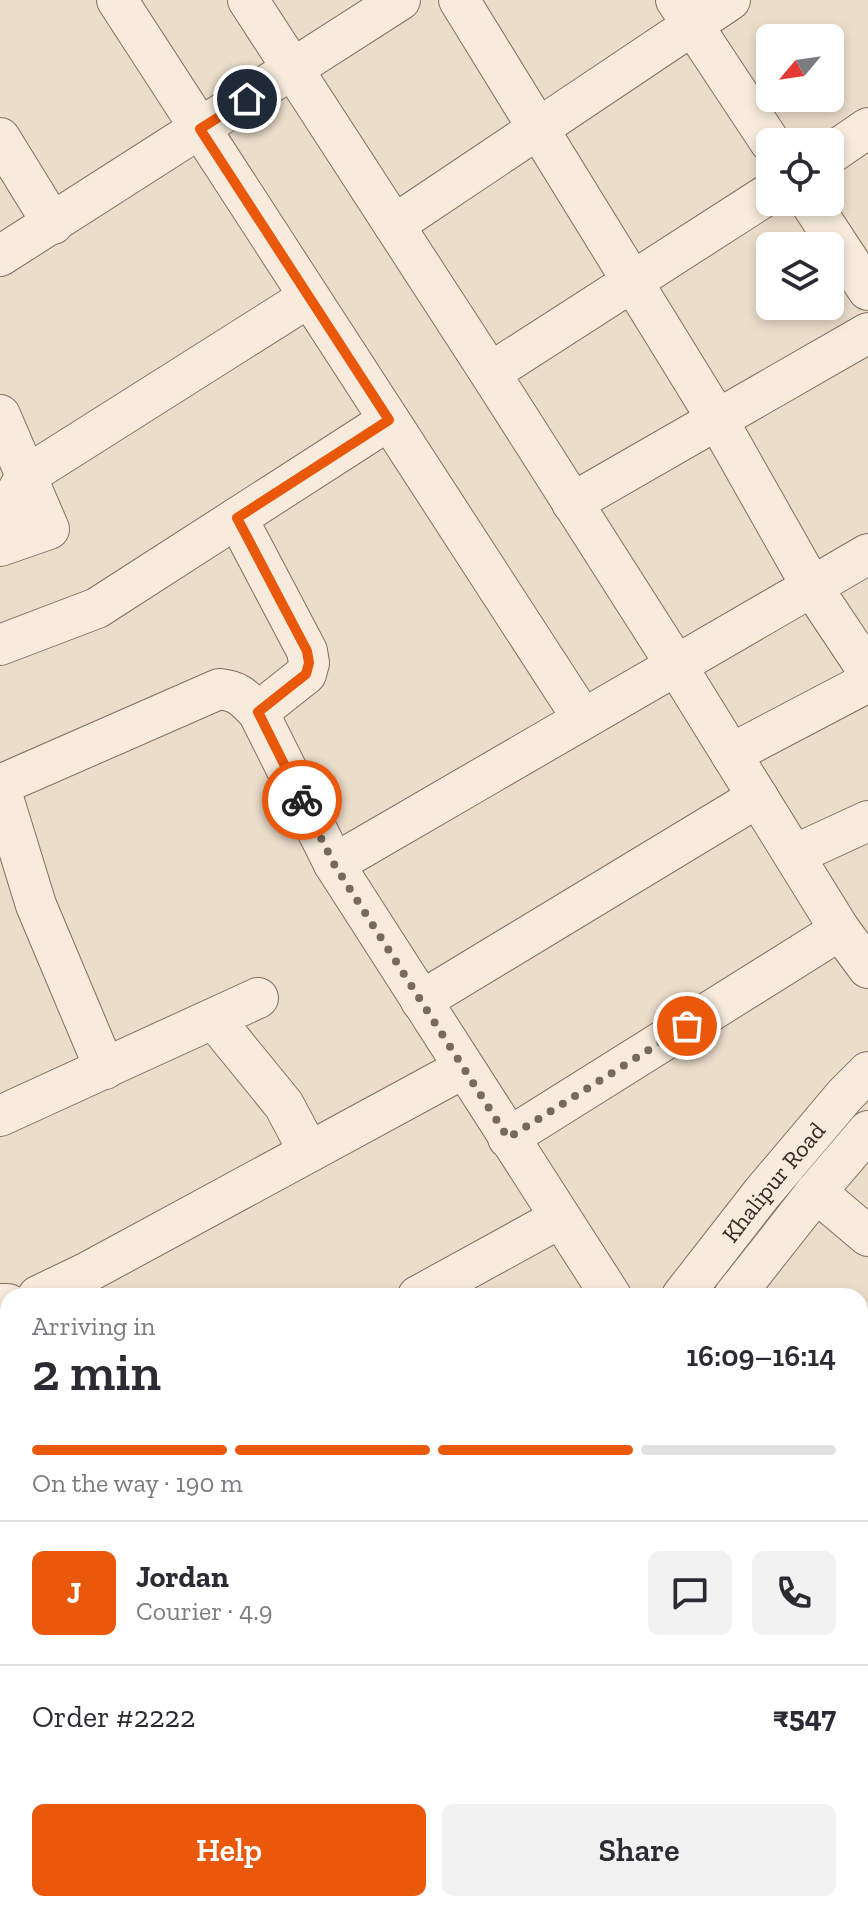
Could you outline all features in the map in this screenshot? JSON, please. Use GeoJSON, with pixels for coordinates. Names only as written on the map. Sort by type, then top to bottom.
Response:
{"type":"FeatureCollection","features":[{"type":"Feature","properties":{"kind":"street"},"geometry":{"type":"LineString","coordinates":[[117,0],[583,719]]}},
{"type":"Feature","properties":{"kind":"street"},"geometry":{"type":"LineString","coordinates":[[248,0],[676,665],[840,930],[868,968]]}},
{"type":"Feature","properties":{"kind":"street"},"geometry":{"type":"LineString","coordinates":[[0,256],[400,0]]}},
{"type":"Feature","properties":{"kind":"street"},"geometry":{"type":"LineString","coordinates":[[459,0],[717,419],[812,587],[868,671]]}},
{"type":"Feature","properties":{"kind":"street"},"geometry":{"type":"LineString","coordinates":[[394,225],[538,129],[684,12],[730,0]]}},
{"type":"Feature","properties":{"kind":"street"},"geometry":{"type":"LineString","coordinates":[[684,12],[761,128]]}},
{"type":"Feature","properties":{"kind":"street"},"geometry":{"type":"LineString","coordinates":[[844,144],[868,128]]}},
{"type":"Feature","properties":{"kind":"street"},"geometry":{"type":"LineString","coordinates":[[0,138],[53,224]]}},
{"type":"Feature","properties":{"kind":"street"},"geometry":{"type":"LineString","coordinates":[[490,373],[756,202]]}},
{"type":"Feature","properties":{"kind":"street"},"geometry":{"type":"LineString","coordinates":[[819,216],[868,290]]}},
{"type":"Feature","properties":{"kind":"street"},"geometry":{"type":"LineString","coordinates":[[0,522],[26,476],[309,297]]}},
{"type":"Feature","properties":{"kind":"street"},"geometry":{"type":"LineString","coordinates":[[572,503],[868,333]]}},
{"type":"Feature","properties":{"kind":"street"},"geometry":{"type":"LineString","coordinates":[[0,415],[49,529],[0,546]]}},
{"type":"Feature","properties":{"kind":"street"},"geometry":{"type":"LineString","coordinates":[[0,645],[97,608],[389,420]]}},
{"type":"Feature","properties":{"kind":"street"},"geometry":{"type":"LineString","coordinates":[[237,518],[307,651],[309,663],[306,674],[258,712]]}},
{"type":"Feature","properties":{"kind":"street"},"geometry":{"type":"LineString","coordinates":[[334,864],[868,554]]}},
{"type":"Feature","properties":{"kind":"street"},"geometry":{"type":"LineString","coordinates":[[731,754],[868,682]]}},
{"type":"Feature","properties":{"kind":"street"},"geometry":{"type":"LineString","coordinates":[[105,1069],[36,905],[0,786],[219,689],[232,690],[258,712],[334,864],[606,1288]]}},
{"type":"Feature","properties":{"kind":"street"},"geometry":{"type":"LineString","coordinates":[[421,1001],[758,797]]}},
{"type":"Feature","properties":{"kind":"street"},"geometry":{"type":"LineString","coordinates":[[794,855],[868,821]]}},
{"type":"Feature","properties":{"kind":"street"},"geometry":{"type":"LineString","coordinates":[[508,1138],[840,930]]}},
{"type":"Feature","properties":{"kind":"street"},"geometry":{"type":"LineString","coordinates":[[0,1116],[258,998]]}},
{"type":"Feature","properties":{"kind":"street"},"geometry":{"type":"LineString","coordinates":[[214,1019],[284,1105],[309,1152]]}},
{"type":"Feature","properties":{"kind":"street"},"geometry":{"type":"LineString","coordinates":[[92,1284],[309,1152],[464,1068]]}},
{"type":"Feature","properties":{"kind":"street","name":"Khalipur Road"},"geometry":{"type":"LineString","coordinates":[[688,1288],[763,1192],[868,1072]]}},
{"type":"Feature","properties":{"kind":"street","name":"Khalipur Road"},"geometry":{"type":"LineString","coordinates":[[740,1288],[868,1131]]}},
{"type":"Feature","properties":{"kind":"street"},"geometry":{"type":"LineString","coordinates":[[816,1192],[868,1236]]}},
{"type":"Feature","properties":{"kind":"street"},"geometry":{"type":"LineString","coordinates":[[433,1288],[560,1218]]}},
{"type":"Feature","properties":{"kind":"way so far"},"geometry":{"type":"LineString","coordinates":[[302,800],[334,864],[508,1138],[687,1026]]}},
{"type":"Feature","properties":{"kind":"route"},"geometry":{"type":"LineString","coordinates":[[247,99],[200,129],[389,420],[237,518],[307,651],[309,663],[306,674],[258,712],[302,800]]}}]}
